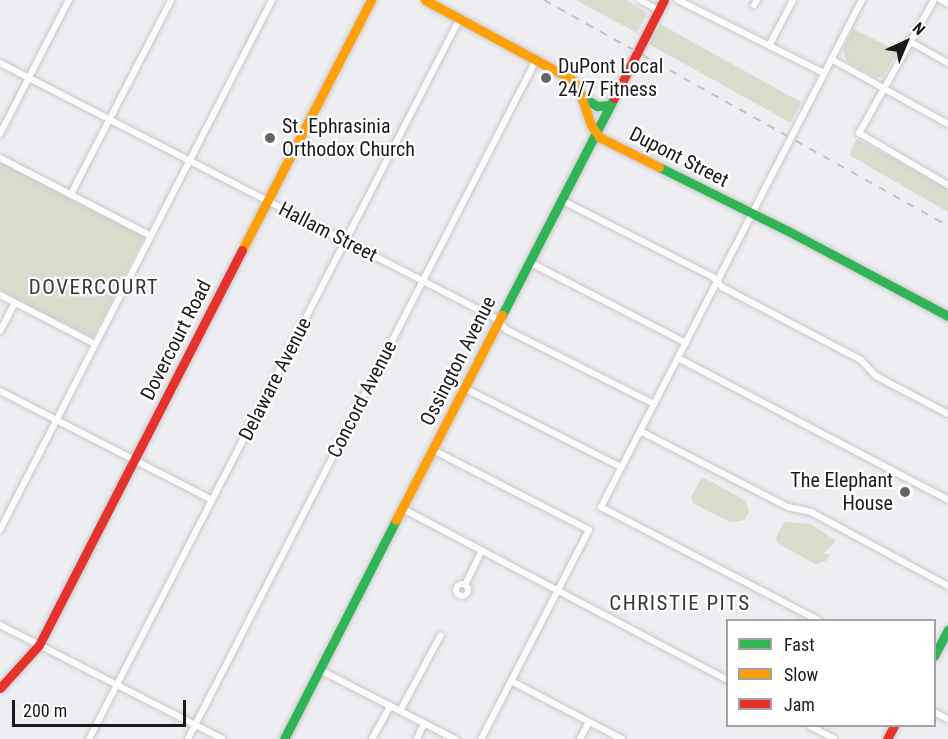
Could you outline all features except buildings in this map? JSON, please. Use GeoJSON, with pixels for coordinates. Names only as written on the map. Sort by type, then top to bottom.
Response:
{"type":"FeatureCollection","features":[{"type":"Feature","properties":{"kind":"street"},"geometry":{"type":"LineString","coordinates":[[0,134],[69,0]]}},
{"type":"Feature","properties":{"kind":"street"},"geometry":{"type":"LineString","coordinates":[[70,194],[171,0]]}},
{"type":"Feature","properties":{"kind":"street"},"geometry":{"type":"LineString","coordinates":[[0,530],[273,0]]}},
{"type":"Feature","properties":{"kind":"street","name":"Dovercourt Road"},"geometry":{"type":"LineString","coordinates":[[0,688],[39,645],[371,0]]}},
{"type":"Feature","properties":{"kind":"street"},"geometry":{"type":"LineString","coordinates":[[425,0],[576,83],[595,133]]}},
{"type":"Feature","properties":{"kind":"street"},"geometry":{"type":"LineString","coordinates":[[640,0],[658,10]]}},
{"type":"Feature","properties":{"kind":"street","name":"Ossington Avenue"},"geometry":{"type":"LineString","coordinates":[[284,739],[664,0]]}},
{"type":"Feature","properties":{"kind":"street"},"geometry":{"type":"LineString","coordinates":[[678,0],[824,73]]}},
{"type":"Feature","properties":{"kind":"street"},"geometry":{"type":"LineString","coordinates":[[769,46],[793,0]]}},
{"type":"Feature","properties":{"kind":"street"},"geometry":{"type":"LineString","coordinates":[[814,619],[602,507],[862,0]]}},
{"type":"Feature","properties":{"kind":"street"},"geometry":{"type":"LineString","coordinates":[[934,0],[858,134],[948,185]]}},
{"type":"Feature","properties":{"kind":"street"},"geometry":{"type":"LineString","coordinates":[[941,0],[948,4]]}},
{"type":"Feature","properties":{"kind":"street","name":"Delaware Avenue"},"geometry":{"type":"LineString","coordinates":[[89,739],[460,18]]}},
{"type":"Feature","properties":{"kind":"street"},"geometry":{"type":"LineString","coordinates":[[909,41],[948,63]]}},
{"type":"Feature","properties":{"kind":"street"},"geometry":{"type":"LineString","coordinates":[[831,59],[948,124]]}},
{"type":"Feature","properties":{"kind":"street","name":"Concord Avenue"},"geometry":{"type":"LineString","coordinates":[[188,739],[536,60]]}},
{"type":"Feature","properties":{"kind":"street","name":"Hallam Street"},"geometry":{"type":"LineString","coordinates":[[0,63],[422,280],[498,321],[507,330],[654,404]]}},
{"type":"Feature","properties":{"kind":"street"},"geometry":{"type":"LineString","coordinates":[[582,96],[597,106],[610,105]]}},
{"type":"Feature","properties":{"kind":"street","name":"Dupont Street"},"geometry":{"type":"LineString","coordinates":[[595,133],[948,316]]}},
{"type":"Feature","properties":{"kind":"street"},"geometry":{"type":"LineString","coordinates":[[0,158],[151,236]]}},
{"type":"Feature","properties":{"kind":"street"},"geometry":{"type":"LineString","coordinates":[[561,200],[713,277],[717,283],[861,360],[876,376],[948,414]]}},
{"type":"Feature","properties":{"kind":"street"},"geometry":{"type":"LineString","coordinates":[[529,262],[686,343]]}},
{"type":"Feature","properties":{"kind":"street"},"geometry":{"type":"LineString","coordinates":[[0,295],[95,344]]}},
{"type":"Feature","properties":{"kind":"street"},"geometry":{"type":"LineString","coordinates":[[0,331],[15,303]]}},
{"type":"Feature","properties":{"kind":"street"},"geometry":{"type":"LineString","coordinates":[[678,358],[948,500]]}},
{"type":"Feature","properties":{"kind":"street"},"geometry":{"type":"LineString","coordinates":[[465,388],[621,467]]}},
{"type":"Feature","properties":{"kind":"street"},"geometry":{"type":"LineString","coordinates":[[0,391],[212,500]]}},
{"type":"Feature","properties":{"kind":"street"},"geometry":{"type":"LineString","coordinates":[[640,431],[789,507],[811,512],[948,586]]}},
{"type":"Feature","properties":{"kind":"street"},"geometry":{"type":"LineString","coordinates":[[433,450],[589,530],[481,739]]}},
{"type":"Feature","properties":{"kind":"street"},"geometry":{"type":"LineString","coordinates":[[403,509],[726,679]]}},
{"type":"Feature","properties":{"kind":"street"},"geometry":{"type":"LineString","coordinates":[[465,585],[482,550]]}},
{"type":"Feature","properties":{"kind":"street"},"geometry":{"type":"LineString","coordinates":[[0,625],[223,739]]}},
{"type":"Feature","properties":{"kind":"street"},"geometry":{"type":"LineString","coordinates":[[936,652],[948,630]]}},
{"type":"Feature","properties":{"kind":"street"},"geometry":{"type":"LineString","coordinates":[[400,711],[441,635]]}},
{"type":"Feature","properties":{"kind":"street"},"geometry":{"type":"LineString","coordinates":[[320,670],[455,739]]}},
{"type":"Feature","properties":{"kind":"street"},"geometry":{"type":"LineString","coordinates":[[511,681],[622,739]]}},
{"type":"Feature","properties":{"kind":"street"},"geometry":{"type":"LineString","coordinates":[[372,739],[390,706]]}},
{"type":"Feature","properties":{"kind":"street"},"geometry":{"type":"LineString","coordinates":[[580,739],[589,722]]}},
{"type":"Feature","properties":{"kind":"street"},"geometry":{"type":"LineString","coordinates":[[417,739],[424,723]]}},
{"type":"Feature","properties":{"kind":"street"},"geometry":{"type":"LineString","coordinates":[[812,727],[834,739]]}},
{"type":"Feature","properties":{"kind":"green space"},"geometry":{"type":"Polygon","coordinates":[[[576,0],[627,0],[647,13],[637,33],[576,0]]]}},
{"type":"Feature","properties":{"kind":"green space"},"geometry":{"type":"Polygon","coordinates":[[[660,24],[802,103],[791,123],[649,44],[660,24]]]}},
{"type":"Feature","properties":{"kind":"green space"},"geometry":{"type":"Polygon","coordinates":[[[853,29],[898,51],[883,77],[875,77],[847,62],[843,49],[853,29]]]}},
{"type":"Feature","properties":{"kind":"green space"},"geometry":{"type":"Polygon","coordinates":[[[856,140],[948,189],[948,212],[849,155],[856,140]]]}},
{"type":"Feature","properties":{"kind":"green space"},"geometry":{"type":"Polygon","coordinates":[[[0,162],[144,237],[93,338],[0,290],[0,162]]]}},
{"type":"Feature","properties":{"kind":"green space"},"geometry":{"type":"Polygon","coordinates":[[[705,478],[746,501],[749,512],[744,520],[730,522],[693,503],[691,498],[700,480],[705,478]]]}},
{"type":"Feature","properties":{"kind":"green space"},"geometry":{"type":"Polygon","coordinates":[[[783,523],[810,524],[834,539],[835,542],[823,554],[830,554],[826,561],[815,564],[777,543],[776,538],[783,523]]]}},
{"type":"Feature","properties":{"kind":"railway"},"geometry":{"type":"LineString","coordinates":[[544,0],[948,226]]}},
{"type":"Feature","properties":{"kind":"traffic: fast"},"geometry":{"type":"LineString","coordinates":[[583,97],[597,106],[610,105]]}},
{"type":"Feature","properties":{"kind":"traffic: fast"},"geometry":{"type":"LineString","coordinates":[[502,315],[614,98]]}},
{"type":"Feature","properties":{"kind":"traffic: fast"},"geometry":{"type":"LineString","coordinates":[[659,167],[792,233],[948,316]]}},
{"type":"Feature","properties":{"kind":"traffic: fast"},"geometry":{"type":"LineString","coordinates":[[284,739],[396,520]]}},
{"type":"Feature","properties":{"kind":"traffic: fast"},"geometry":{"type":"LineString","coordinates":[[936,652],[948,630]]}},
{"type":"Feature","properties":{"kind":"traffic: slow"},"geometry":{"type":"LineString","coordinates":[[242,250],[371,0]]}},
{"type":"Feature","properties":{"kind":"traffic: slow"},"geometry":{"type":"LineString","coordinates":[[425,0],[571,79],[578,87],[591,125],[599,137],[659,167]]}},
{"type":"Feature","properties":{"kind":"traffic: slow"},"geometry":{"type":"LineString","coordinates":[[396,520],[502,315]]}},
{"type":"Feature","properties":{"kind":"traffic: jam"},"geometry":{"type":"LineString","coordinates":[[614,98],[664,0]]}},
{"type":"Feature","properties":{"kind":"traffic: jam"},"geometry":{"type":"LineString","coordinates":[[0,688],[39,645],[242,250]]}},
{"type":"Feature","properties":{"kind":"traffic: jam"},"geometry":{"type":"LineString","coordinates":[[887,739],[893,727]]}},
{"type":"Feature","properties":{"kind":"place","name":"DuPont Local 24/7 Fitness"},"geometry":{"type":"Point","coordinates":[546,78]}},
{"type":"Feature","properties":{"kind":"place","name":"St. Ephrasinia Orthodox Church"},"geometry":{"type":"Point","coordinates":[270,138]}},
{"type":"Feature","properties":{"kind":"place","name":"The Elephant House"},"geometry":{"type":"Point","coordinates":[905,492]}},
{"type":"Feature","properties":{"kind":"district","name":"DOVERCOURT"},"geometry":{"type":"Point","coordinates":[94,287]}},
{"type":"Feature","properties":{"kind":"district","name":"CHRISTIE PITS"},"geometry":{"type":"Point","coordinates":[680,603]}}]}
